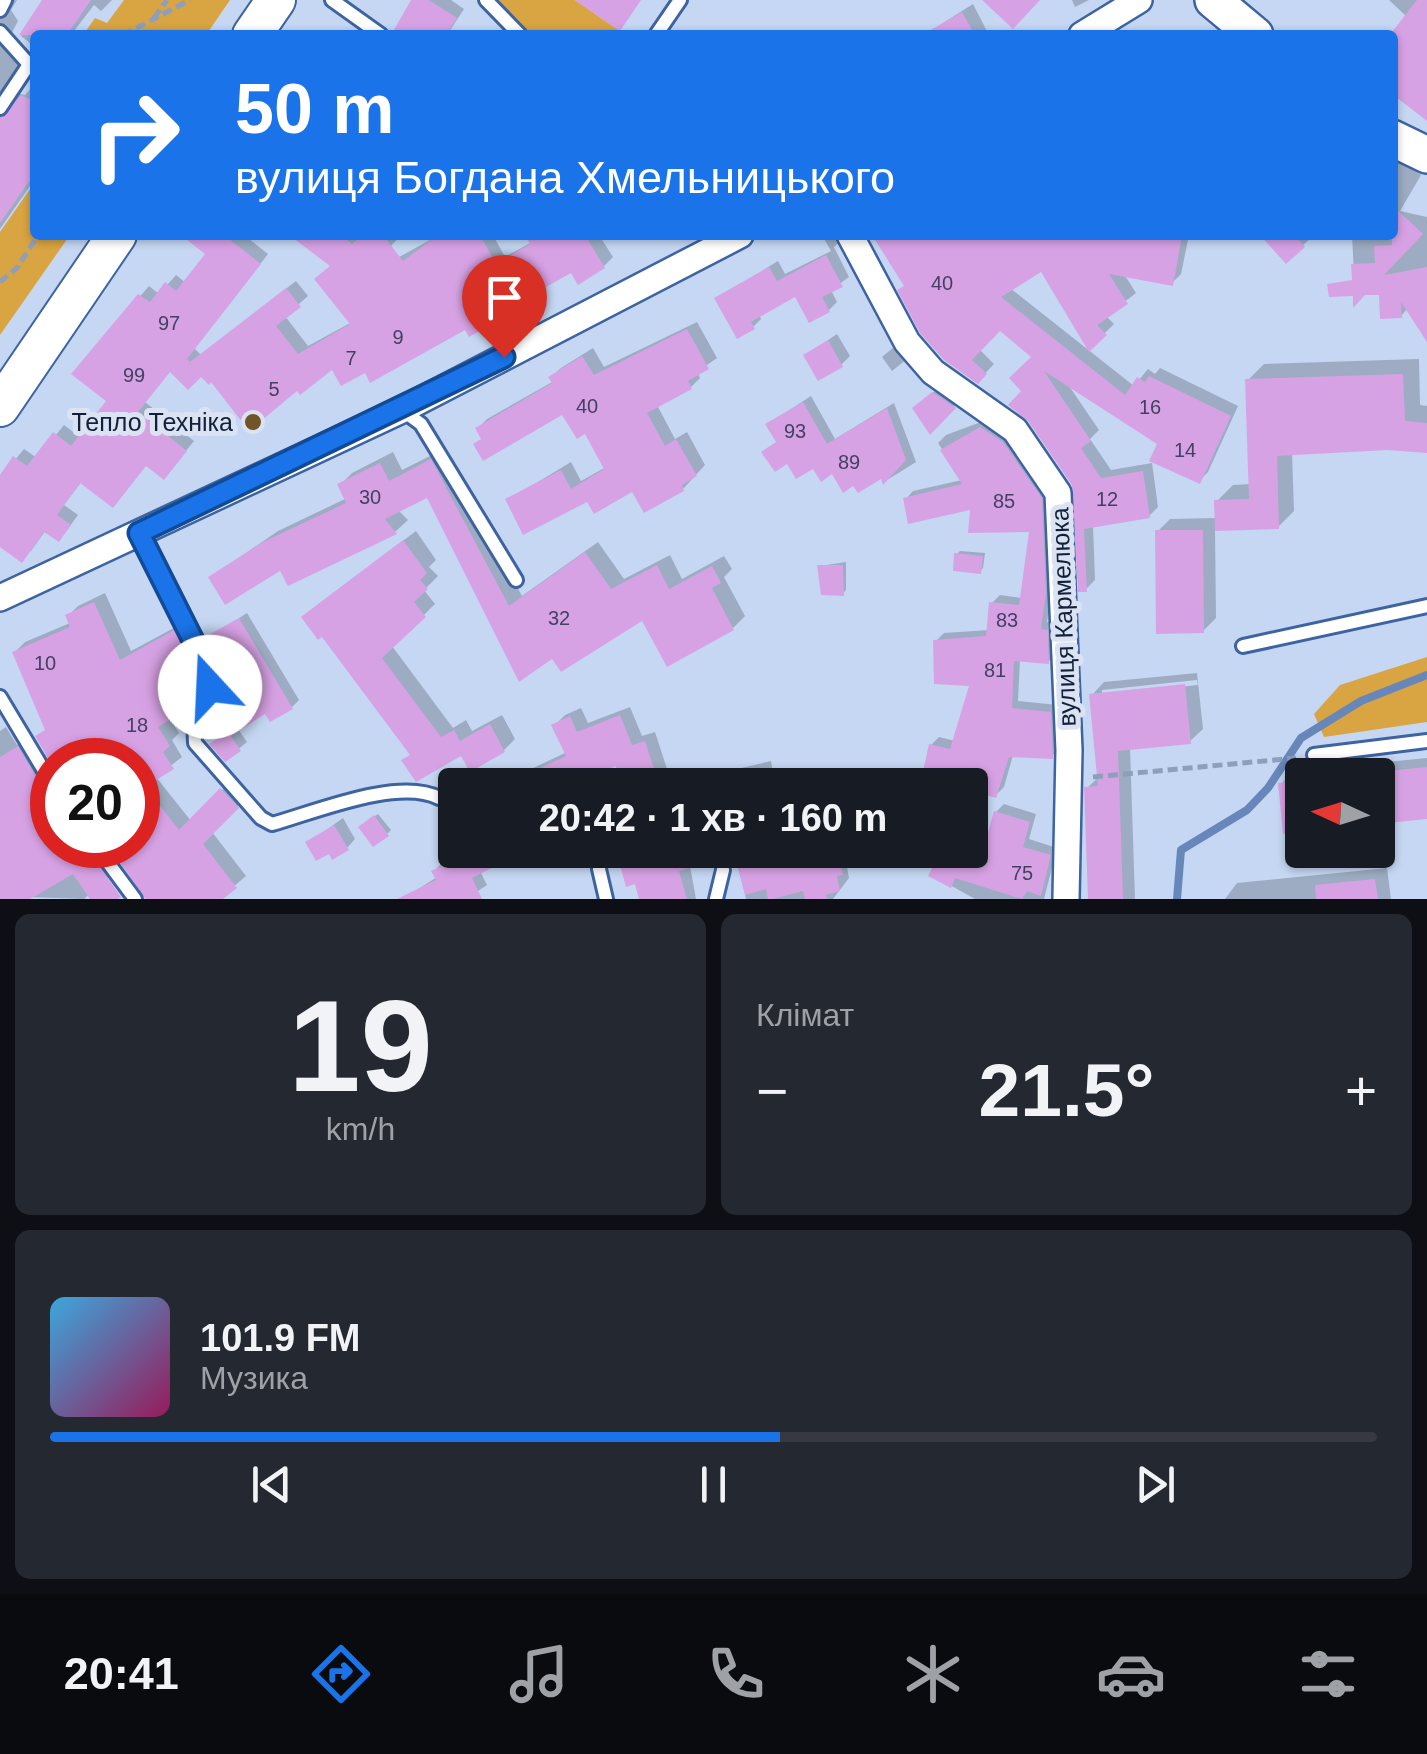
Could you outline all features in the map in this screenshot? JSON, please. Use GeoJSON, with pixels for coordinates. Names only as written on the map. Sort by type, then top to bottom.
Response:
{"type":"FeatureCollection","features":[{"type":"Feature","properties":{"kind":"main road"},"geometry":{"type":"LineString","coordinates":[[255,30],[276,0]]}},
{"type":"Feature","properties":{"kind":"main road"},"geometry":{"type":"LineString","coordinates":[[1213,0],[1249,30]]}},
{"type":"Feature","properties":{"kind":"main road"},"geometry":{"type":"LineString","coordinates":[[1398,141],[1427,154]]}},
{"type":"Feature","properties":{"kind":"main road"},"geometry":{"type":"LineString","coordinates":[[0,407],[114,240]]}},
{"type":"Feature","properties":{"kind":"street"},"geometry":{"type":"LineString","coordinates":[[1090,30],[1139,0]]}},
{"type":"Feature","properties":{"kind":"street"},"geometry":{"type":"LineString","coordinates":[[0,598],[402,410],[730,240]]}},
{"type":"Feature","properties":{"kind":"street","name":"вулиця Кармелюка"},"geometry":{"type":"LineString","coordinates":[[853,240],[907,342],[933,372],[1015,430],[1058,493],[1069,750],[1066,899]]}},
{"type":"Feature","properties":{"kind":"lane"},"geometry":{"type":"LineString","coordinates":[[0,10],[5,0]]}},
{"type":"Feature","properties":{"kind":"lane"},"geometry":{"type":"LineString","coordinates":[[332,0],[374,30]]}},
{"type":"Feature","properties":{"kind":"lane"},"geometry":{"type":"LineString","coordinates":[[486,0],[515,30]]}},
{"type":"Feature","properties":{"kind":"lane"},"geometry":{"type":"LineString","coordinates":[[659,30],[680,0]]}},
{"type":"Feature","properties":{"kind":"lane"},"geometry":{"type":"LineString","coordinates":[[0,32],[30,66]]}},
{"type":"Feature","properties":{"kind":"lane"},"geometry":{"type":"LineString","coordinates":[[0,108],[30,70]]}},
{"type":"Feature","properties":{"kind":"lane"},"geometry":{"type":"LineString","coordinates":[[402,410],[421,424],[516,580]]}},
{"type":"Feature","properties":{"kind":"lane"},"geometry":{"type":"LineString","coordinates":[[139,533],[208,670],[210,687],[204,708],[194,720],[195,743],[261,818],[272,824],[388,792],[438,798]]}},
{"type":"Feature","properties":{"kind":"lane"},"geometry":{"type":"LineString","coordinates":[[1243,646],[1427,606]]}},
{"type":"Feature","properties":{"kind":"lane"},"geometry":{"type":"LineString","coordinates":[[0,697],[30,747]]}},
{"type":"Feature","properties":{"kind":"lane"},"geometry":{"type":"LineString","coordinates":[[1314,756],[1427,741]]}},
{"type":"Feature","properties":{"kind":"lane"},"geometry":{"type":"LineString","coordinates":[[112,868],[135,899]]}},
{"type":"Feature","properties":{"kind":"lane"},"geometry":{"type":"LineString","coordinates":[[599,868],[606,899]]}},
{"type":"Feature","properties":{"kind":"lane"},"geometry":{"type":"LineString","coordinates":[[716,899],[723,870]]}},
{"type":"Feature","properties":{"kind":"path"},"geometry":{"type":"LineString","coordinates":[[150,22],[167,0]]}},
{"type":"Feature","properties":{"kind":"path"},"geometry":{"type":"LineString","coordinates":[[133,30],[190,0]]}},
{"type":"Feature","properties":{"kind":"path"},"geometry":{"type":"LineString","coordinates":[[0,282],[17,268],[35,240]]}},
{"type":"Feature","properties":{"kind":"path"},"geometry":{"type":"LineString","coordinates":[[1068,780],[1314,756]]}},
{"type":"Feature","properties":{"kind":"shaded area"},"geometry":{"type":"Polygon","coordinates":[[[124,0],[230,0],[209,30],[87,30],[95,18],[107,23],[124,0]]]}},
{"type":"Feature","properties":{"kind":"shaded area"},"geometry":{"type":"Polygon","coordinates":[[[496,0],[575,0],[619,30],[527,30],[496,0]]]}},
{"type":"Feature","properties":{"kind":"shaded area"},"geometry":{"type":"Polygon","coordinates":[[[30,189],[30,240],[66,240],[0,335],[0,232],[30,189]]]}},
{"type":"Feature","properties":{"kind":"shaded area"},"geometry":{"type":"Polygon","coordinates":[[[1427,657],[1427,722],[1324,737],[1314,714],[1340,685],[1427,657]]]}},
{"type":"Feature","properties":{"kind":"building"},"geometry":{"type":"Polygon","coordinates":[[[42,0],[91,0],[70,30],[30,30],[30,35],[19,35],[42,0]]]}},
{"type":"Feature","properties":{"kind":"building"},"geometry":{"type":"Polygon","coordinates":[[[411,0],[429,0],[457,18],[449,30],[394,30],[411,0]]]}},
{"type":"Feature","properties":{"kind":"building"},"geometry":{"type":"Polygon","coordinates":[[[575,0],[641,0],[619,30],[575,0]]]}},
{"type":"Feature","properties":{"kind":"building"},"geometry":{"type":"Polygon","coordinates":[[[982,0],[1040,0],[1013,29],[982,0]]]}},
{"type":"Feature","properties":{"kind":"building"},"geometry":{"type":"Polygon","coordinates":[[[1417,0],[1427,0],[1427,121],[1398,99],[1398,30],[1394,30],[1417,0]]]}},
{"type":"Feature","properties":{"kind":"building"},"geometry":{"type":"Polygon","coordinates":[[[962,12],[972,30],[931,30],[962,12]]]}},
{"type":"Feature","properties":{"kind":"building"},"geometry":{"type":"Polygon","coordinates":[[[21,95],[30,100],[30,180],[0,223],[0,118],[21,95]]]}},
{"type":"Feature","properties":{"kind":"building"},"geometry":{"type":"Polygon","coordinates":[[[1398,211],[1423,234],[1384,275],[1427,267],[1427,342],[1401,302],[1402,318],[1380,319],[1379,295],[1365,295],[1353,308],[1353,296],[1329,297],[1327,284],[1352,280],[1351,264],[1375,263],[1374,246],[1392,245],[1392,240],[1398,240],[1398,211]]]}},
{"type":"Feature","properties":{"kind":"building"},"geometry":{"type":"Polygon","coordinates":[[[187,240],[230,240],[261,264],[187,359],[190,362],[286,288],[301,307],[276,326],[298,354],[350,324],[314,279],[330,266],[296,240],[347,240],[352,244],[357,240],[387,240],[403,261],[431,240],[483,240],[496,264],[530,244],[528,240],[588,240],[605,268],[578,285],[571,273],[489,319],[492,324],[469,337],[465,330],[370,383],[365,373],[341,386],[332,370],[300,395],[297,391],[249,431],[211,382],[209,385],[201,377],[188,390],[170,372],[138,412],[187,451],[164,480],[146,466],[113,508],[80,483],[57,515],[71,525],[59,542],[44,532],[22,563],[0,547],[0,475],[13,456],[27,466],[53,432],[71,446],[106,401],[71,374],[138,294],[150,302],[165,282],[176,291],[205,254],[187,240]]]}},
{"type":"Feature","properties":{"kind":"building"},"geometry":{"type":"Polygon","coordinates":[[[875,240],[1181,240],[1173,286],[1109,274],[1128,304],[1097,325],[1107,335],[1089,352],[1041,272],[1001,297],[1125,395],[1137,377],[1145,382],[1149,376],[1231,416],[1200,484],[1149,461],[1157,444],[1044,371],[1091,441],[1081,448],[1101,478],[1143,471],[1150,518],[1084,529],[1087,592],[1078,592],[1072,485],[1028,421],[1008,405],[1021,391],[1009,378],[1031,357],[1000,331],[972,360],[987,374],[978,384],[944,360],[920,333],[897,290],[904,286],[875,240]]]}},
{"type":"Feature","properties":{"kind":"building"},"geometry":{"type":"Polygon","coordinates":[[[1264,240],[1299,240],[1305,247],[1286,264],[1264,240]]]}},
{"type":"Feature","properties":{"kind":"building"},"geometry":{"type":"Polygon","coordinates":[[[826,255],[843,287],[822,297],[830,312],[809,323],[795,297],[751,322],[755,329],[737,339],[714,298],[769,267],[777,281],[826,255]]]}},
{"type":"Feature","properties":{"kind":"building"},"geometry":{"type":"Polygon","coordinates":[[[687,329],[709,369],[688,381],[692,389],[647,413],[665,446],[676,439],[697,476],[682,485],[684,491],[644,513],[632,492],[594,514],[587,502],[523,535],[505,499],[561,470],[571,489],[604,469],[585,434],[577,439],[562,415],[483,461],[473,444],[481,439],[475,428],[552,383],[548,377],[582,356],[594,375],[687,329]]]}},
{"type":"Feature","properties":{"kind":"building"},"geometry":{"type":"Polygon","coordinates":[[[828,340],[843,367],[818,381],[803,355],[828,340]]]}},
{"type":"Feature","properties":{"kind":"building"},"geometry":{"type":"Polygon","coordinates":[[[1403,374],[1405,421],[1427,423],[1427,453],[1387,450],[1277,456],[1279,529],[1215,531],[1214,500],[1249,499],[1245,379],[1403,374]]]}},
{"type":"Feature","properties":{"kind":"building"},"geometry":{"type":"Polygon","coordinates":[[[932,392],[956,408],[930,435],[912,408],[932,392]]]}},
{"type":"Feature","properties":{"kind":"building"},"geometry":{"type":"Polygon","coordinates":[[[803,402],[827,444],[887,408],[906,460],[883,485],[881,479],[858,493],[853,486],[843,493],[832,474],[821,482],[813,469],[796,479],[787,464],[775,472],[761,452],[776,442],[765,424],[803,402]]]}},
{"type":"Feature","properties":{"kind":"building"},"geometry":{"type":"Polygon","coordinates":[[[980,427],[1003,442],[1042,498],[1046,593],[1041,629],[1048,630],[1049,664],[1014,661],[1012,708],[1051,712],[1053,759],[1009,757],[996,798],[988,796],[988,768],[924,768],[929,744],[950,749],[969,686],[934,684],[933,640],[986,636],[989,602],[1019,605],[1029,532],[968,533],[970,510],[908,524],[903,498],[962,484],[940,450],[980,427]]]}},
{"type":"Feature","properties":{"kind":"building"},"geometry":{"type":"Polygon","coordinates":[[[431,459],[509,606],[585,552],[611,589],[657,565],[669,589],[712,566],[721,583],[712,588],[734,630],[667,667],[642,621],[561,672],[552,659],[519,682],[427,498],[385,519],[397,534],[288,586],[280,571],[225,605],[208,577],[263,542],[346,503],[337,484],[380,463],[389,481],[431,459]]]}},
{"type":"Feature","properties":{"kind":"building"},"geometry":{"type":"Polygon","coordinates":[[[1155,530],[1203,530],[1204,633],[1156,634],[1155,530]]]}},
{"type":"Feature","properties":{"kind":"building"},"geometry":{"type":"Polygon","coordinates":[[[403,540],[427,573],[420,580],[428,589],[414,602],[426,617],[382,658],[441,737],[454,730],[460,741],[490,724],[505,752],[477,768],[468,768],[461,756],[416,782],[401,760],[410,755],[322,637],[318,640],[301,617],[403,540]]]}},
{"type":"Feature","properties":{"kind":"building"},"geometry":{"type":"Polygon","coordinates":[[[954,553],[983,556],[981,574],[953,571],[954,553]]]}},
{"type":"Feature","properties":{"kind":"building"},"geometry":{"type":"Polygon","coordinates":[[[817,565],[843,565],[844,596],[821,595],[817,565]]]}},
{"type":"Feature","properties":{"kind":"building"},"geometry":{"type":"Polygon","coordinates":[[[94,602],[120,660],[176,629],[198,673],[197,694],[190,708],[158,727],[170,746],[163,752],[174,769],[160,778],[160,738],[36,738],[45,730],[12,652],[70,627],[65,615],[94,602]]]}},
{"type":"Feature","properties":{"kind":"building"},"geometry":{"type":"Polygon","coordinates":[[[239,618],[293,709],[270,722],[265,714],[231,736],[241,751],[225,762],[209,744],[218,738],[206,721],[216,700],[218,677],[203,638],[239,618]]]}},
{"type":"Feature","properties":{"kind":"building"},"geometry":{"type":"Polygon","coordinates":[[[1185,684],[1191,744],[1118,751],[1123,899],[1088,899],[1084,787],[1098,786],[1089,694],[1185,684]]]}},
{"type":"Feature","properties":{"kind":"building"},"geometry":{"type":"Polygon","coordinates":[[[620,715],[632,745],[645,741],[654,768],[541,768],[566,756],[551,725],[570,716],[577,732],[620,715]]]}},
{"type":"Feature","properties":{"kind":"building"},"geometry":{"type":"Polygon","coordinates":[[[18,746],[30,767],[30,868],[101,868],[121,897],[90,899],[73,874],[30,899],[0,899],[0,757],[18,746]]]}},
{"type":"Feature","properties":{"kind":"building"},"geometry":{"type":"Polygon","coordinates":[[[1427,767],[1427,819],[1395,822],[1395,770],[1427,767]]]}},
{"type":"Feature","properties":{"kind":"building"},"geometry":{"type":"Polygon","coordinates":[[[1285,782],[1285,834],[1283,834],[1278,783],[1285,782]]]}},
{"type":"Feature","properties":{"kind":"building"},"geometry":{"type":"Polygon","coordinates":[[[220,788],[239,808],[203,844],[237,888],[223,899],[145,899],[124,868],[160,868],[160,806],[179,830],[220,788]]]}},
{"type":"Feature","properties":{"kind":"building"},"geometry":{"type":"Polygon","coordinates":[[[994,811],[1030,822],[1023,847],[1051,855],[1041,896],[1027,891],[1022,899],[955,878],[951,888],[928,876],[932,868],[988,868],[988,832],[994,811]]]}},
{"type":"Feature","properties":{"kind":"building"},"geometry":{"type":"Polygon","coordinates":[[[374,815],[389,836],[373,847],[358,827],[374,815]]]}},
{"type":"Feature","properties":{"kind":"building"},"geometry":{"type":"Polygon","coordinates":[[[334,825],[349,850],[332,860],[329,854],[316,861],[305,842],[334,825]]]}},
{"type":"Feature","properties":{"kind":"building"},"geometry":{"type":"Polygon","coordinates":[[[438,868],[492,868],[472,878],[482,899],[397,899],[436,880],[431,871],[438,868]]]}},
{"type":"Feature","properties":{"kind":"building"},"geometry":{"type":"Polygon","coordinates":[[[621,868],[690,868],[679,871],[687,899],[639,899],[635,884],[626,887],[621,868]]]}},
{"type":"Feature","properties":{"kind":"building"},"geometry":{"type":"Polygon","coordinates":[[[738,868],[841,868],[843,875],[837,876],[840,891],[826,895],[827,899],[805,899],[803,891],[768,899],[766,889],[745,895],[738,868]]]}},
{"type":"Feature","properties":{"kind":"building"},"geometry":{"type":"Polygon","coordinates":[[[1375,879],[1378,899],[1316,899],[1315,885],[1375,879]]]}},
{"type":"Feature","properties":{"kind":"waterway"},"geometry":{"type":"LineString","coordinates":[[1177,899],[1181,850],[1247,810],[1268,788],[1301,738],[1361,701],[1427,675]]}},
{"type":"Feature","properties":{"kind":"place","name":"Тепло Техніка"},"geometry":{"type":"Point","coordinates":[253,422]}},
{"type":"Feature","properties":{"kind":"route"},"geometry":{"type":"LineString","coordinates":[[210,687],[208,670],[139,533],[402,410],[504,357]]}}]}
